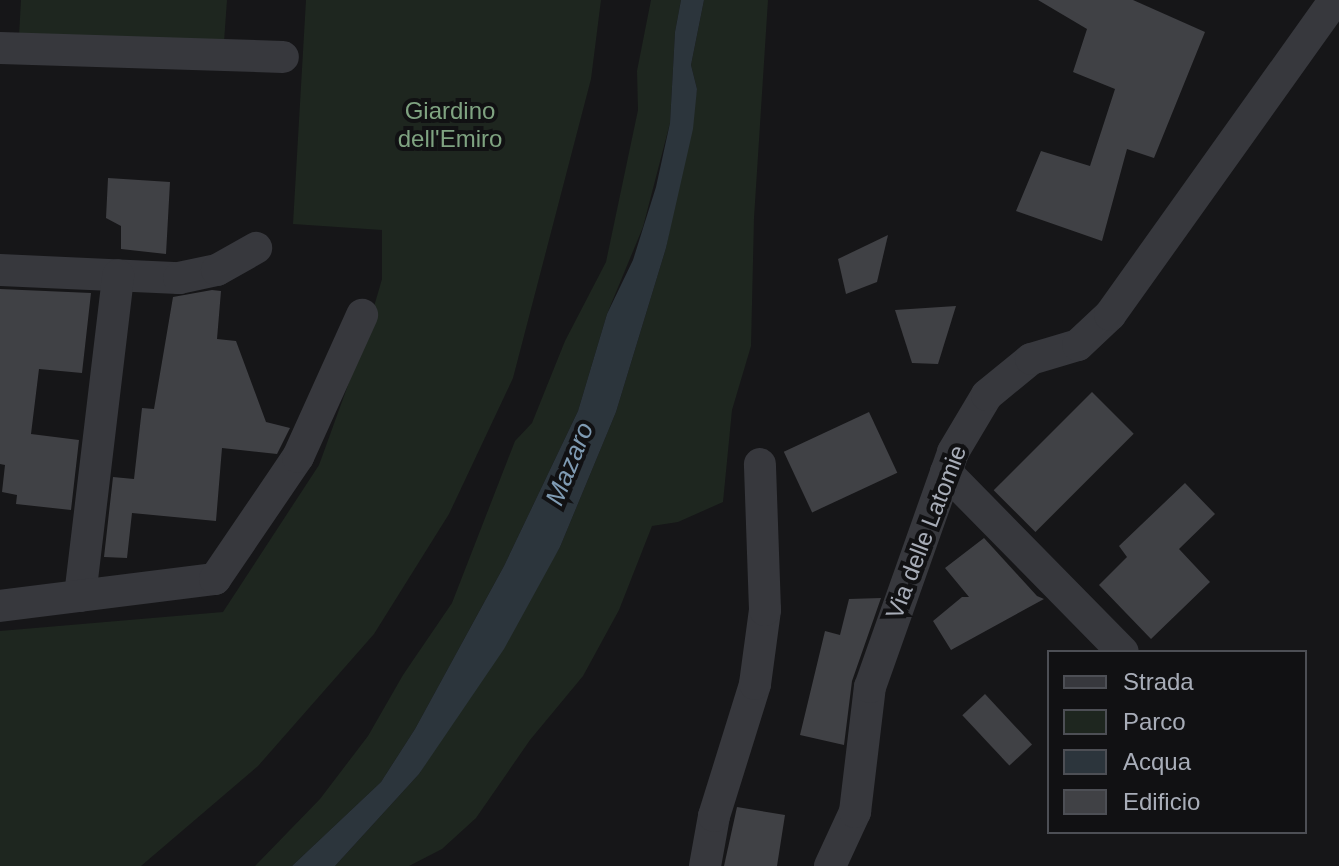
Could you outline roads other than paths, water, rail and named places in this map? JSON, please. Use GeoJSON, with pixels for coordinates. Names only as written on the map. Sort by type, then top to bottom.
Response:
{"type":"FeatureCollection","features":[{"type":"Feature","properties":{"kind":"street","name":"Via delle Latomie"},"geometry":{"type":"LineString","coordinates":[[830,866],[855,812],[870,687],[953,452],[987,395],[1031,359],[1078,345],[1110,315],[1335,0]]}},
{"type":"Feature","properties":{"kind":"street"},"geometry":{"type":"LineString","coordinates":[[0,48],[283,57]]}},
{"type":"Feature","properties":{"kind":"street"},"geometry":{"type":"LineString","coordinates":[[0,270],[179,278],[217,270],[256,248]]}},
{"type":"Feature","properties":{"kind":"street"},"geometry":{"type":"LineString","coordinates":[[80,596],[118,275]]}},
{"type":"Feature","properties":{"kind":"street"},"geometry":{"type":"LineString","coordinates":[[0,606],[215,579],[298,457],[362,315]]}},
{"type":"Feature","properties":{"kind":"street"},"geometry":{"type":"LineString","coordinates":[[705,866],[714,816],[755,684],[765,610],[760,464]]}},
{"type":"Feature","properties":{"kind":"street"},"geometry":{"type":"LineString","coordinates":[[946,472],[1121,650]]}},
{"type":"Feature","properties":{"kind":"water","name":"Mazaro"},"geometry":{"type":"Polygon","coordinates":[[[681,0],[704,0],[691,65],[697,89],[693,129],[666,248],[616,412],[560,547],[504,649],[419,774],[335,866],[292,866],[381,782],[415,729],[504,566],[578,411],[607,314],[633,260],[656,187],[670,123],[675,32],[681,0]]]}},
{"type":"Feature","properties":{"kind":"park label","name":"Giardino dell'Emiro"},"geometry":{"type":"Point","coordinates":[450,125]}}]}
